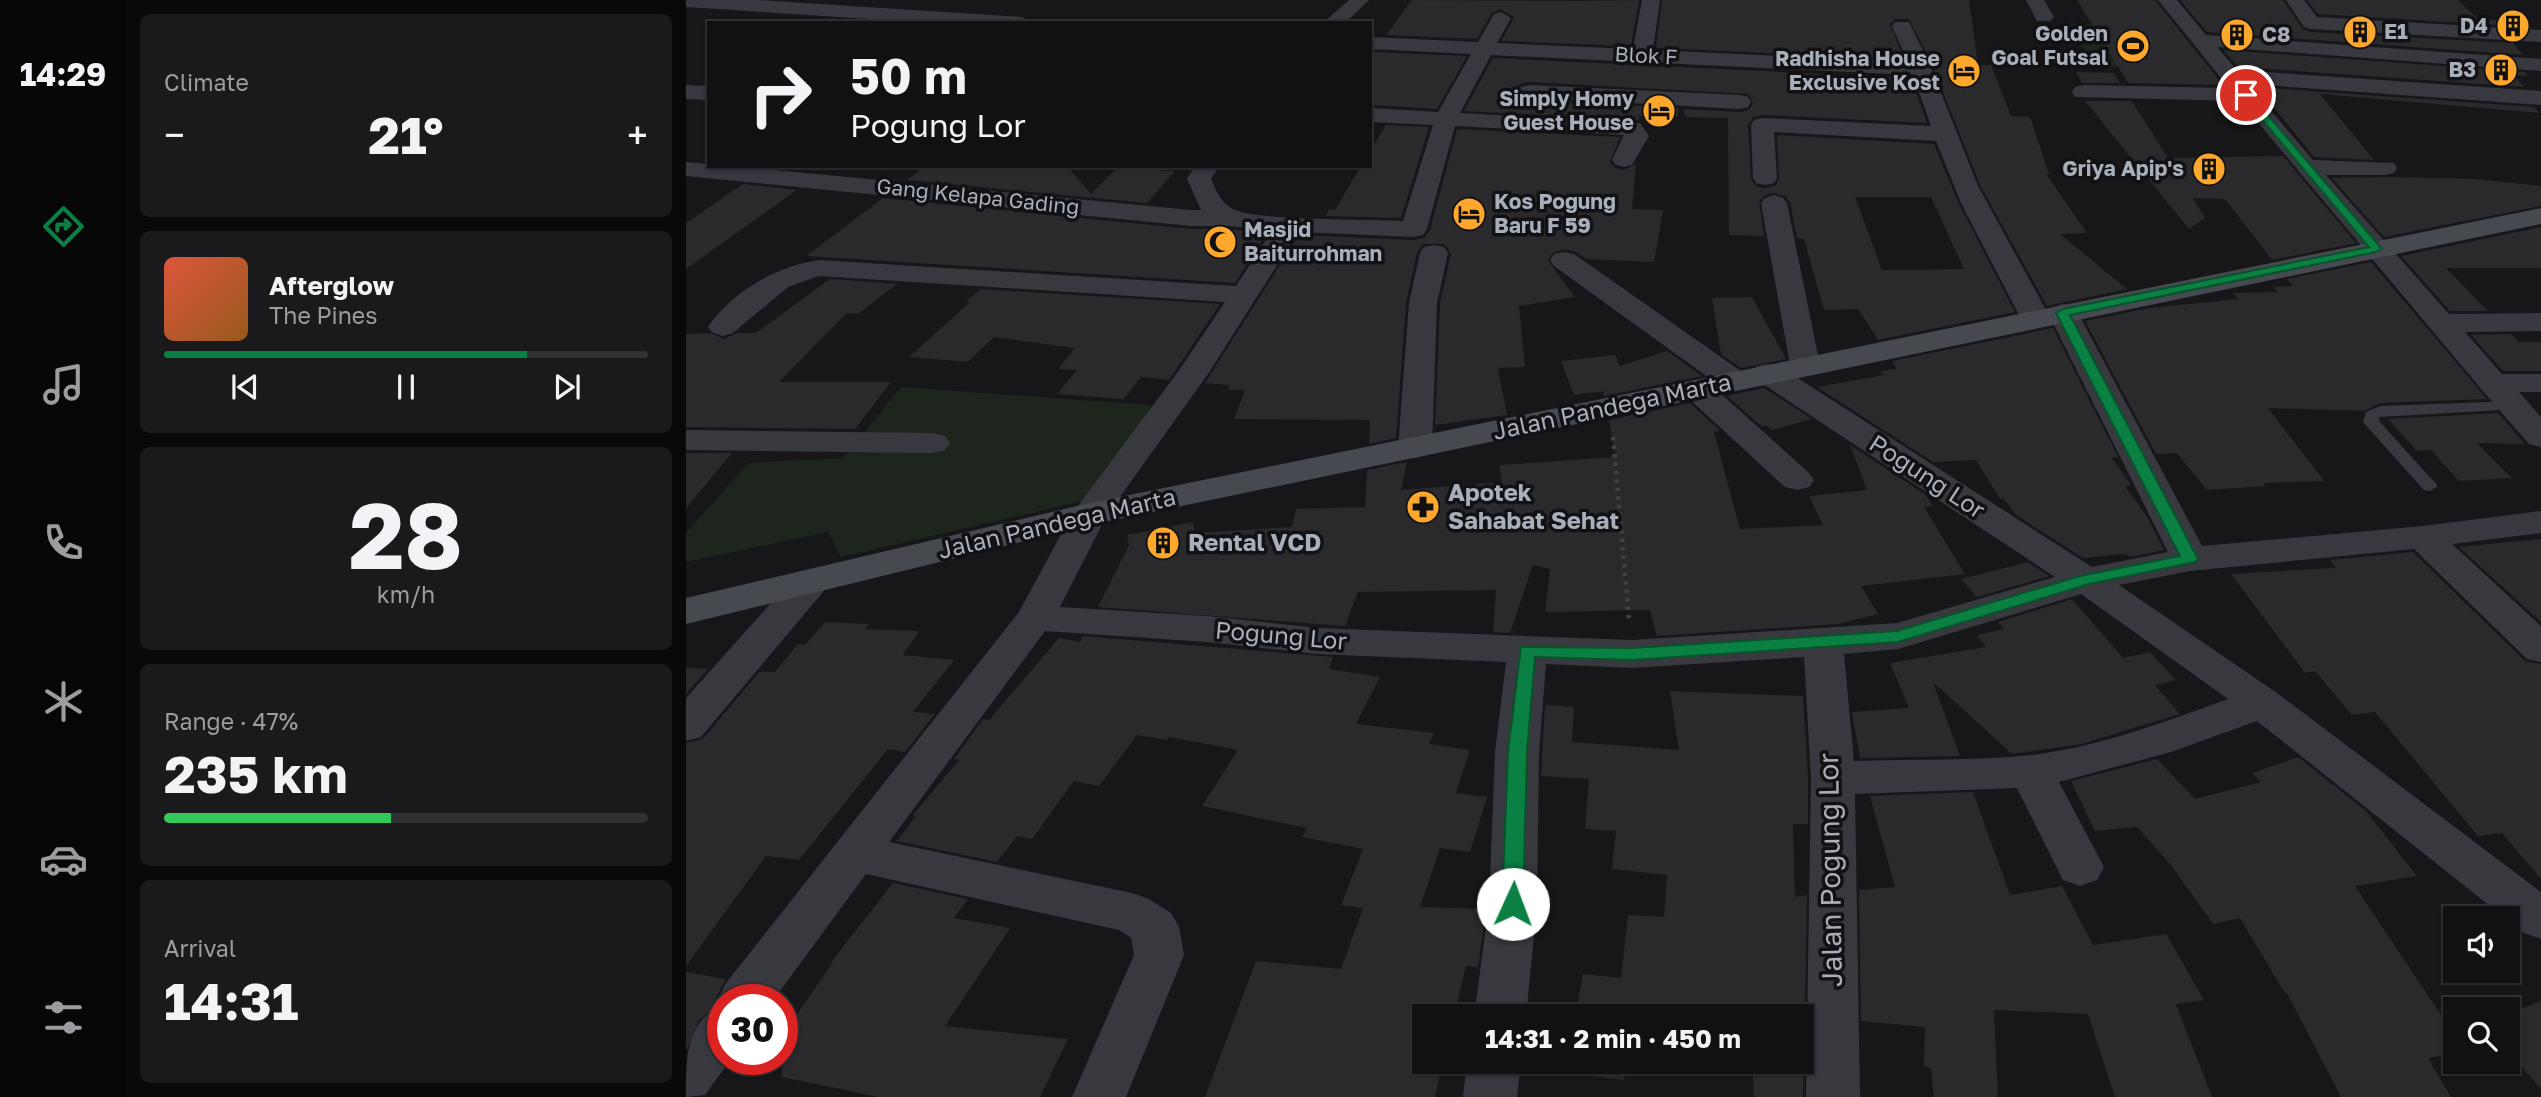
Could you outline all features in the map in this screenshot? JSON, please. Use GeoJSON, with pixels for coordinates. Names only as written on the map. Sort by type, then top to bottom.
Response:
{"type":"FeatureCollection","features":[{"type":"Feature","properties":{"kind":"street"},"geometry":{"type":"LineString","coordinates":[[686,1],[963,21],[995,0]]}},
{"type":"Feature","properties":{"kind":"street"},"geometry":{"type":"LineString","coordinates":[[1335,21],[1360,0]]}},
{"type":"Feature","properties":{"kind":"street"},"geometry":{"type":"LineString","coordinates":[[1643,56],[1651,0]]}},
{"type":"Feature","properties":{"kind":"street"},"geometry":{"type":"LineString","coordinates":[[2167,0],[2376,249],[2539,433]]}},
{"type":"Feature","properties":{"kind":"street"},"geometry":{"type":"LineString","coordinates":[[2295,0],[2311,23],[2541,36]]}},
{"type":"Feature","properties":{"kind":"street"},"geometry":{"type":"LineString","coordinates":[[2386,10],[2404,29]]}},
{"type":"Feature","properties":{"kind":"street"},"geometry":{"type":"LineString","coordinates":[[2486,17],[2502,34]]}},
{"type":"Feature","properties":{"kind":"street"},"geometry":{"type":"LineString","coordinates":[[1446,118],[1502,18]]}},
{"type":"Feature","properties":{"kind":"street"},"geometry":{"type":"LineString","coordinates":[[1902,26],[1922,69],[1944,134],[1965,184],[2049,316],[2190,559]]}},
{"type":"Feature","properties":{"kind":"street"},"geometry":{"type":"LineString","coordinates":[[2192,32],[2318,47],[2541,65]]}},
{"type":"Feature","properties":{"kind":"street","name":"Blok F"},"geometry":{"type":"LineString","coordinates":[[1372,43],[1922,69]]}},
{"type":"Feature","properties":{"kind":"street"},"geometry":{"type":"LineString","coordinates":[[1683,98],[1694,59]]}},
{"type":"Feature","properties":{"kind":"street"},"geometry":{"type":"LineString","coordinates":[[2230,76],[2541,98]]}},
{"type":"Feature","properties":{"kind":"street"},"geometry":{"type":"LineString","coordinates":[[686,92],[707,93]]}},
{"type":"Feature","properties":{"kind":"street"},"geometry":{"type":"LineString","coordinates":[[1529,92],[1740,102]]}},
{"type":"Feature","properties":{"kind":"street"},"geometry":{"type":"LineString","coordinates":[[2083,92],[2246,95]]}},
{"type":"Feature","properties":{"kind":"street"},"geometry":{"type":"LineString","coordinates":[[1372,115],[1632,128],[1637,136],[1624,160]]}},
{"type":"Feature","properties":{"kind":"street","name":"Gang Kelapa Gading"},"geometry":{"type":"LineString","coordinates":[[706,173],[1191,218],[1414,229],[1446,118]]}},
{"type":"Feature","properties":{"kind":"street"},"geometry":{"type":"LineString","coordinates":[[1805,365],[1770,191],[1762,125],[1944,134]]}},
{"type":"Feature","properties":{"kind":"street"},"geometry":{"type":"LineString","coordinates":[[2307,167],[2385,168]]}},
{"type":"Feature","properties":{"kind":"street"},"geometry":{"type":"LineString","coordinates":[[1206,168],[1199,178],[1202,190],[1211,206],[1229,218]]}},
{"type":"Feature","properties":{"kind":"street","name":"Jalan Pandega Marta"},"geometry":{"type":"LineString","coordinates":[[686,611],[1090,514],[1611,408],[1805,365],[2541,216]]}},
{"type":"Feature","properties":{"kind":"street"},"geometry":{"type":"LineString","coordinates":[[755,984],[853,852],[1035,618],[1090,514],[1192,374],[1290,224]]}},
{"type":"Feature","properties":{"kind":"street"},"geometry":{"type":"LineString","coordinates":[[1415,448],[1423,303],[1434,253]]}},
{"type":"Feature","properties":{"kind":"street"},"geometry":{"type":"LineString","coordinates":[[1564,260],[1734,381]]}},
{"type":"Feature","properties":{"kind":"street"},"geometry":{"type":"LineString","coordinates":[[723,327],[781,277],[796,271],[819,268],[1244,295]]}},
{"type":"Feature","properties":{"kind":"street"},"geometry":{"type":"LineString","coordinates":[[2440,323],[2541,322]]}},
{"type":"Feature","properties":{"kind":"street","name":"Pogung Lor"},"geometry":{"type":"LineString","coordinates":[[1768,373],[2086,580],[2262,703],[2541,919]]}},
{"type":"Feature","properties":{"kind":"street"},"geometry":{"type":"LineString","coordinates":[[2493,383],[2541,383]]}},
{"type":"Feature","properties":{"kind":"street"},"geometry":{"type":"LineString","coordinates":[[1697,389],[1797,480]]}},
{"type":"Feature","properties":{"kind":"street"},"geometry":{"type":"LineString","coordinates":[[686,440],[933,443]]}},
{"type":"Feature","properties":{"kind":"street","name":"Pogung Lor"},"geometry":{"type":"LineString","coordinates":[[1035,618],[1207,629],[1317,641],[1527,651],[1632,654],[1823,643],[1898,636],[2086,580],[2190,559],[2540,524]]}},
{"type":"Feature","properties":{"kind":"street"},"geometry":{"type":"LineString","coordinates":[[2423,537],[2541,649]]}},
{"type":"Feature","properties":{"kind":"street"},"geometry":{"type":"LineString","coordinates":[[686,726],[810,583]]}},
{"type":"Feature","properties":{"kind":"street","name":"Jalan Pogung Lor"},"geometry":{"type":"LineString","coordinates":[[1823,643],[1833,778],[1833,1097]]}},
{"type":"Feature","properties":{"kind":"street"},"geometry":{"type":"LineString","coordinates":[[1501,1004],[1513,904],[1517,752],[1527,651]]}},
{"type":"Feature","properties":{"kind":"street"},"geometry":{"type":"LineString","coordinates":[[1833,778],[2031,771],[2088,760],[2156,741],[2262,703]]}},
{"type":"Feature","properties":{"kind":"street"},"geometry":{"type":"LineString","coordinates":[[2031,771],[2080,867]]}},
{"type":"Feature","properties":{"kind":"street"},"geometry":{"type":"LineString","coordinates":[[853,852],[1132,913],[1154,927],[1158,956],[1099,1097]]}},
{"type":"Feature","properties":{"kind":"street"},"geometry":{"type":"LineString","coordinates":[[686,1078],[707,1050]]}},
{"type":"Feature","properties":{"kind":"street"},"geometry":{"type":"LineString","coordinates":[[1490,1097],[1493,1074]]}},
{"type":"Feature","properties":{"kind":"lane"},"geometry":{"type":"LineString","coordinates":[[2430,486],[2371,422],[2371,415],[2380,411],[2515,405]]}},
{"type":"Feature","properties":{"kind":"path"},"geometry":{"type":"LineString","coordinates":[[1611,408],[1632,654]]}},
{"type":"Feature","properties":{"kind":"shaded area","name":"Golden Goal Futsal"},"geometry":{"type":"Polygon","coordinates":[[[2066,24],[2166,25],[2204,67],[2096,67],[2066,24]]]}},
{"type":"Feature","properties":{"kind":"shaded area"},"geometry":{"type":"Polygon","coordinates":[[[901,387],[1152,405],[1091,499],[841,557],[828,532],[686,562],[686,533],[748,463],[843,458],[901,387]]]}},
{"type":"Feature","properties":{"kind":"building"},"geometry":{"type":"Polygon","coordinates":[[[1412,0],[1639,0],[1631,46],[1501,41],[1514,17],[1500,9],[1492,13],[1477,39],[1386,35],[1412,0]]]}},
{"type":"Feature","properties":{"kind":"building"},"geometry":{"type":"Polygon","coordinates":[[[1662,0],[1969,0],[1978,65],[1991,65],[2011,116],[2030,117],[2049,174],[2046,174],[2087,233],[2060,234],[2127,289],[2047,306],[1980,185],[1932,64],[1909,19],[1895,19],[1890,24],[1904,59],[1656,48],[1662,0]]]}},
{"type":"Feature","properties":{"kind":"building"},"geometry":{"type":"Polygon","coordinates":[[[2077,0],[2155,0],[2223,85],[2128,83],[2077,0]]]}},
{"type":"Feature","properties":{"kind":"building"},"geometry":{"type":"Polygon","coordinates":[[[2180,0],[2283,0],[2302,28],[2310,32],[2513,43],[2523,55],[2207,32],[2180,0]]]}},
{"type":"Feature","properties":{"kind":"building"},"geometry":{"type":"Polygon","coordinates":[[[2307,0],[2458,0],[2479,20],[2496,20],[2499,25],[2318,14],[2307,0]]]}},
{"type":"Feature","properties":{"kind":"building"},"geometry":{"type":"Polygon","coordinates":[[[2223,50],[2525,72],[2528,76],[2514,75],[2524,87],[2238,67],[2223,50]]]}},
{"type":"Feature","properties":{"kind":"building"},"geometry":{"type":"Polygon","coordinates":[[[1372,53],[1467,56],[1437,109],[1372,105],[1372,53]]]}},
{"type":"Feature","properties":{"kind":"building"},"geometry":{"type":"Polygon","coordinates":[[[1493,58],[1911,78],[1927,123],[1762,115],[1753,117],[1748,125],[1751,179],[1755,186],[1775,186],[1779,179],[1777,135],[1934,144],[1959,204],[2015,312],[1878,340],[1858,309],[1824,310],[1804,239],[1797,238],[1790,202],[1785,196],[1773,193],[1759,201],[1764,236],[1729,235],[1728,118],[1685,117],[1684,109],[1741,112],[1749,110],[1753,103],[1749,94],[1529,82],[1520,84],[1516,91],[1521,100],[1679,108],[1678,117],[1639,116],[1639,120],[1464,111],[1493,58]],[[1855,197],[1882,270],[1964,269],[1931,197],[1855,197]]]}},
{"type":"Feature","properties":{"kind":"building"},"geometry":{"type":"Polygon","coordinates":[[[2076,72],[2114,73],[2120,83],[2082,83],[2076,72]]]}},
{"type":"Feature","properties":{"kind":"building"},"geometry":{"type":"Polygon","coordinates":[[[2254,87],[2534,107],[2539,113],[2320,94],[2374,160],[2314,157],[2263,94],[2254,87]]]}},
{"type":"Feature","properties":{"kind":"building"},"geometry":{"type":"Polygon","coordinates":[[[2085,101],[2132,101],[2168,158],[2283,156],[2356,243],[2272,260],[2225,199],[2193,198],[2205,218],[2189,229],[2085,101]]]}},
{"type":"Feature","properties":{"kind":"building"},"geometry":{"type":"Polygon","coordinates":[[[1386,125],[1429,127],[1401,218],[1325,216],[1330,209],[1335,210],[1360,168],[1372,168],[1372,148],[1386,125]]]}},
{"type":"Feature","properties":{"kind":"building"},"geometry":{"type":"Polygon","coordinates":[[[1457,129],[1620,137],[1610,162],[1615,168],[1623,170],[1636,164],[1632,209],[1663,210],[1654,262],[1586,259],[1565,249],[1552,253],[1548,261],[1575,297],[1519,306],[1525,367],[1498,368],[1507,415],[1435,425],[1440,303],[1451,254],[1445,244],[1423,244],[1417,252],[1406,303],[1396,438],[1369,444],[1370,420],[1234,419],[1245,390],[1227,390],[1230,385],[1205,383],[1299,235],[1414,240],[1424,238],[1430,230],[1457,129]]]}},
{"type":"Feature","properties":{"kind":"building"},"geometry":{"type":"Polygon","coordinates":[[[922,168],[1069,168],[1091,194],[1117,168],[1175,171],[1147,203],[907,180],[922,168]]]}},
{"type":"Feature","properties":{"kind":"building"},"geometry":{"type":"Polygon","coordinates":[[[2332,178],[2476,179],[2541,186],[2541,206],[2384,237],[2332,178]]]}},
{"type":"Feature","properties":{"kind":"building"},"geometry":{"type":"Polygon","coordinates":[[[743,184],[797,190],[686,269],[686,223],[743,184]]]}},
{"type":"Feature","properties":{"kind":"building"},"geometry":{"type":"Polygon","coordinates":[[[883,198],[1191,229],[1267,233],[1235,283],[806,256],[883,198]]]}},
{"type":"Feature","properties":{"kind":"building"},"geometry":{"type":"Polygon","coordinates":[[[2541,227],[2541,268],[2446,268],[2488,311],[2450,311],[2401,256],[2541,227]]]}},
{"type":"Feature","properties":{"kind":"building"},"geometry":{"type":"Polygon","coordinates":[[[2371,262],[2487,399],[2380,403],[2364,411],[2268,408],[2324,481],[2263,483],[2265,486],[2207,490],[2177,453],[2156,454],[2085,321],[2150,308],[2239,299],[2233,293],[2278,292],[2273,287],[2293,286],[2287,279],[2371,262]]]}},
{"type":"Feature","properties":{"kind":"building"},"geometry":{"type":"Polygon","coordinates":[[[830,279],[897,284],[858,314],[847,313],[779,382],[891,382],[855,429],[686,427],[686,334],[710,333],[724,339],[737,333],[756,333],[830,279]]]}},
{"type":"Feature","properties":{"kind":"building"},"geometry":{"type":"Polygon","coordinates":[[[980,289],[1220,304],[1169,380],[1141,377],[1124,399],[1057,394],[1077,370],[1058,369],[1075,348],[994,337],[968,362],[909,357],[970,302],[966,302],[980,289]]]}},
{"type":"Feature","properties":{"kind":"building"},"geometry":{"type":"Polygon","coordinates":[[[1752,297],[1786,359],[1741,368],[1721,354],[1712,298],[1752,297]]]}},
{"type":"Feature","properties":{"kind":"building"},"geometry":{"type":"Polygon","coordinates":[[[2053,328],[2118,457],[2112,458],[2131,485],[2125,486],[2148,518],[2164,550],[2131,557],[2124,554],[2083,558],[2016,515],[2004,499],[2000,499],[1976,460],[1933,462],[1817,387],[1884,375],[1880,371],[1897,369],[1892,361],[2053,328]]]}},
{"type":"Feature","properties":{"kind":"building"},"geometry":{"type":"Polygon","coordinates":[[[2511,334],[2519,342],[2541,342],[2541,371],[2503,371],[2471,335],[2511,334]]]}},
{"type":"Feature","properties":{"kind":"building"},"geometry":{"type":"Polygon","coordinates":[[[1667,351],[1702,376],[1604,396],[1604,391],[1574,395],[1561,361],[1615,355],[1620,366],[1667,351]]]}},
{"type":"Feature","properties":{"kind":"building"},"geometry":{"type":"Polygon","coordinates":[[[1764,388],[1812,419],[1772,430],[1761,426],[1727,396],[1764,388]]]}},
{"type":"Feature","properties":{"kind":"building"},"geometry":{"type":"Polygon","coordinates":[[[1690,403],[1720,431],[1714,432],[1740,529],[1823,525],[1809,496],[1867,490],[1850,445],[1926,495],[1933,506],[1924,507],[1965,574],[1861,586],[1878,614],[1838,624],[1657,636],[1650,610],[1545,612],[1550,569],[1533,565],[1510,633],[1493,632],[1496,590],[1358,592],[1345,626],[1098,607],[1129,545],[1127,535],[1193,522],[1195,533],[1292,527],[1296,509],[1365,507],[1367,470],[1407,462],[1401,490],[1502,482],[1499,465],[1616,457],[1609,420],[1690,403]]]}},
{"type":"Feature","properties":{"kind":"building"},"geometry":{"type":"Polygon","coordinates":[[[2498,413],[2525,444],[2477,443],[2512,478],[2459,481],[2431,450],[2417,451],[2388,419],[2498,413]]]}},
{"type":"Feature","properties":{"kind":"building"},"geometry":{"type":"Polygon","coordinates":[[[686,453],[732,453],[686,508],[686,453]]]}},
{"type":"Feature","properties":{"kind":"building"},"geometry":{"type":"Polygon","coordinates":[[[2541,539],[2541,622],[2459,547],[2541,539]]]}},
{"type":"Feature","properties":{"kind":"building"},"geometry":{"type":"Polygon","coordinates":[[[2413,552],[2525,661],[2541,664],[2541,879],[2502,833],[2478,836],[2375,712],[2352,715],[2315,671],[2305,673],[2231,574],[2336,568],[2330,560],[2413,552]]]}},
{"type":"Feature","properties":{"kind":"building"},"geometry":{"type":"Polygon","coordinates":[[[2028,562],[2049,576],[1977,597],[1961,579],[2028,562]]]}},
{"type":"Feature","properties":{"kind":"building"},"geometry":{"type":"Polygon","coordinates":[[[2072,599],[2123,658],[2150,652],[2176,680],[2155,685],[2180,714],[2081,744],[2012,754],[1933,682],[1960,756],[1860,758],[1852,712],[1909,708],[1890,663],[1986,647],[1977,635],[2004,629],[1998,622],[2072,599]]]}},
{"type":"Feature","properties":{"kind":"building"},"geometry":{"type":"Polygon","coordinates":[[[825,622],[869,624],[865,629],[919,631],[903,655],[954,660],[913,712],[935,714],[905,752],[888,749],[799,860],[766,856],[686,966],[686,743],[703,739],[759,672],[775,672],[798,644],[805,645],[825,622]]]}},
{"type":"Feature","properties":{"kind":"building"},"geometry":{"type":"Polygon","coordinates":[[[1083,636],[1333,657],[1329,669],[1380,677],[1356,724],[1434,733],[1429,744],[1470,750],[1456,793],[1487,797],[1470,852],[1440,848],[1420,907],[1486,909],[1478,967],[1466,966],[1457,1004],[1412,1004],[1412,1074],[1440,1074],[1435,1097],[1205,1097],[1256,961],[1341,969],[1363,908],[1341,905],[1363,849],[1302,837],[1307,828],[1202,806],[1238,750],[1169,737],[1167,740],[1137,735],[1099,786],[1074,781],[1032,839],[1017,836],[997,862],[897,841],[916,816],[913,815],[959,760],[954,759],[983,719],[989,720],[1059,638],[1080,642],[1083,636]]]}},
{"type":"Feature","properties":{"kind":"building"},"geometry":{"type":"Polygon","coordinates":[[[686,668],[708,669],[686,694],[686,668]]]}},
{"type":"Feature","properties":{"kind":"building"},"geometry":{"type":"Polygon","coordinates":[[[1670,691],[1803,696],[1808,824],[1793,824],[1795,897],[1807,895],[1805,1004],[1577,1004],[1583,974],[1621,978],[1628,915],[1664,917],[1667,875],[1612,869],[1616,831],[1585,829],[1589,779],[1541,776],[1545,705],[1574,707],[1572,742],[1679,750],[1670,691]]]}},
{"type":"Feature","properties":{"kind":"building"},"geometry":{"type":"Polygon","coordinates":[[[2298,757],[2365,810],[2417,876],[2355,886],[2443,1018],[2443,1056],[2428,1058],[2451,1097],[2341,1097],[2287,993],[2240,918],[2213,924],[2171,865],[2137,827],[2095,831],[2071,781],[2157,759],[2195,799],[2261,782],[2252,773],[2298,757]]]}},
{"type":"Feature","properties":{"kind":"building"},"geometry":{"type":"Polygon","coordinates":[[[1973,792],[2010,895],[2062,886],[2093,945],[2166,934],[2204,1000],[2176,1004],[2212,1097],[2115,1097],[2088,1014],[1994,1010],[1998,1097],[1934,1097],[1931,1068],[1924,1066],[1925,1027],[1861,1021],[1859,890],[1895,887],[1870,796],[1973,792]]]}},
{"type":"Feature","properties":{"kind":"building"},"geometry":{"type":"Polygon","coordinates":[[[893,883],[968,899],[954,918],[1010,928],[945,1026],[1068,1039],[1040,1097],[878,1097],[782,1077],[798,1075],[798,1013],[831,962],[893,883]]]}},
{"type":"Feature","properties":{"kind":"building"},"geometry":{"type":"Polygon","coordinates":[[[686,972],[726,979],[723,984],[707,984],[707,1014],[699,1020],[686,1051],[686,972]]]}},
{"type":"Feature","properties":{"kind":"building"},"geometry":{"type":"Polygon","coordinates":[[[2541,1001],[2541,1089],[2520,1065],[2520,1009],[2541,1001]]]}},
{"type":"Feature","properties":{"kind":"building"},"geometry":{"type":"Polygon","coordinates":[[[1574,1074],[1625,1074],[1624,1080],[1574,1074]]]}},
{"type":"Feature","properties":{"kind":"building"},"geometry":{"type":"Polygon","coordinates":[[[1753,1074],[1803,1074],[1803,1097],[1754,1097],[1753,1074]]]}},
{"type":"Feature","properties":{"kind":"place","name":"D4"},"geometry":{"type":"Point","coordinates":[2513,26]}},
{"type":"Feature","properties":{"kind":"place","name":"E1"},"geometry":{"type":"Point","coordinates":[2360,32]}},
{"type":"Feature","properties":{"kind":"place","name":"C8"},"geometry":{"type":"Point","coordinates":[2237,35]}},
{"type":"Feature","properties":{"kind":"place","name":"Golden Goal Futsal"},"geometry":{"type":"Point","coordinates":[2133,46]}},
{"type":"Feature","properties":{"kind":"place","name":"B3"},"geometry":{"type":"Point","coordinates":[2501,70]}},
{"type":"Feature","properties":{"kind":"place","name":"Radhisha House Exclusive Kost"},"geometry":{"type":"Point","coordinates":[1964,71]}},
{"type":"Feature","properties":{"kind":"place","name":"Simply Homy Guest House"},"geometry":{"type":"Point","coordinates":[1659,111]}},
{"type":"Feature","properties":{"kind":"place","name":"Griya Apip's"},"geometry":{"type":"Point","coordinates":[2209,169]}},
{"type":"Feature","properties":{"kind":"place","name":"Kos Pogung Baru F 59"},"geometry":{"type":"Point","coordinates":[1469,214]}},
{"type":"Feature","properties":{"kind":"place","name":"Masjid Baiturrohman"},"geometry":{"type":"Point","coordinates":[1220,242]}},
{"type":"Feature","properties":{"kind":"place","name":"Apotek Sahabat Sehat"},"geometry":{"type":"Point","coordinates":[1423,507]}},
{"type":"Feature","properties":{"kind":"place","name":"Rental VCD"},"geometry":{"type":"Point","coordinates":[1163,543]}},
{"type":"Feature","properties":{"kind":"route"},"geometry":{"type":"LineString","coordinates":[[1513,904],[1517,752],[1527,651],[1632,654],[1898,636],[2086,580],[2190,559],[2063,313],[2376,249],[2246,95]]}}]}
